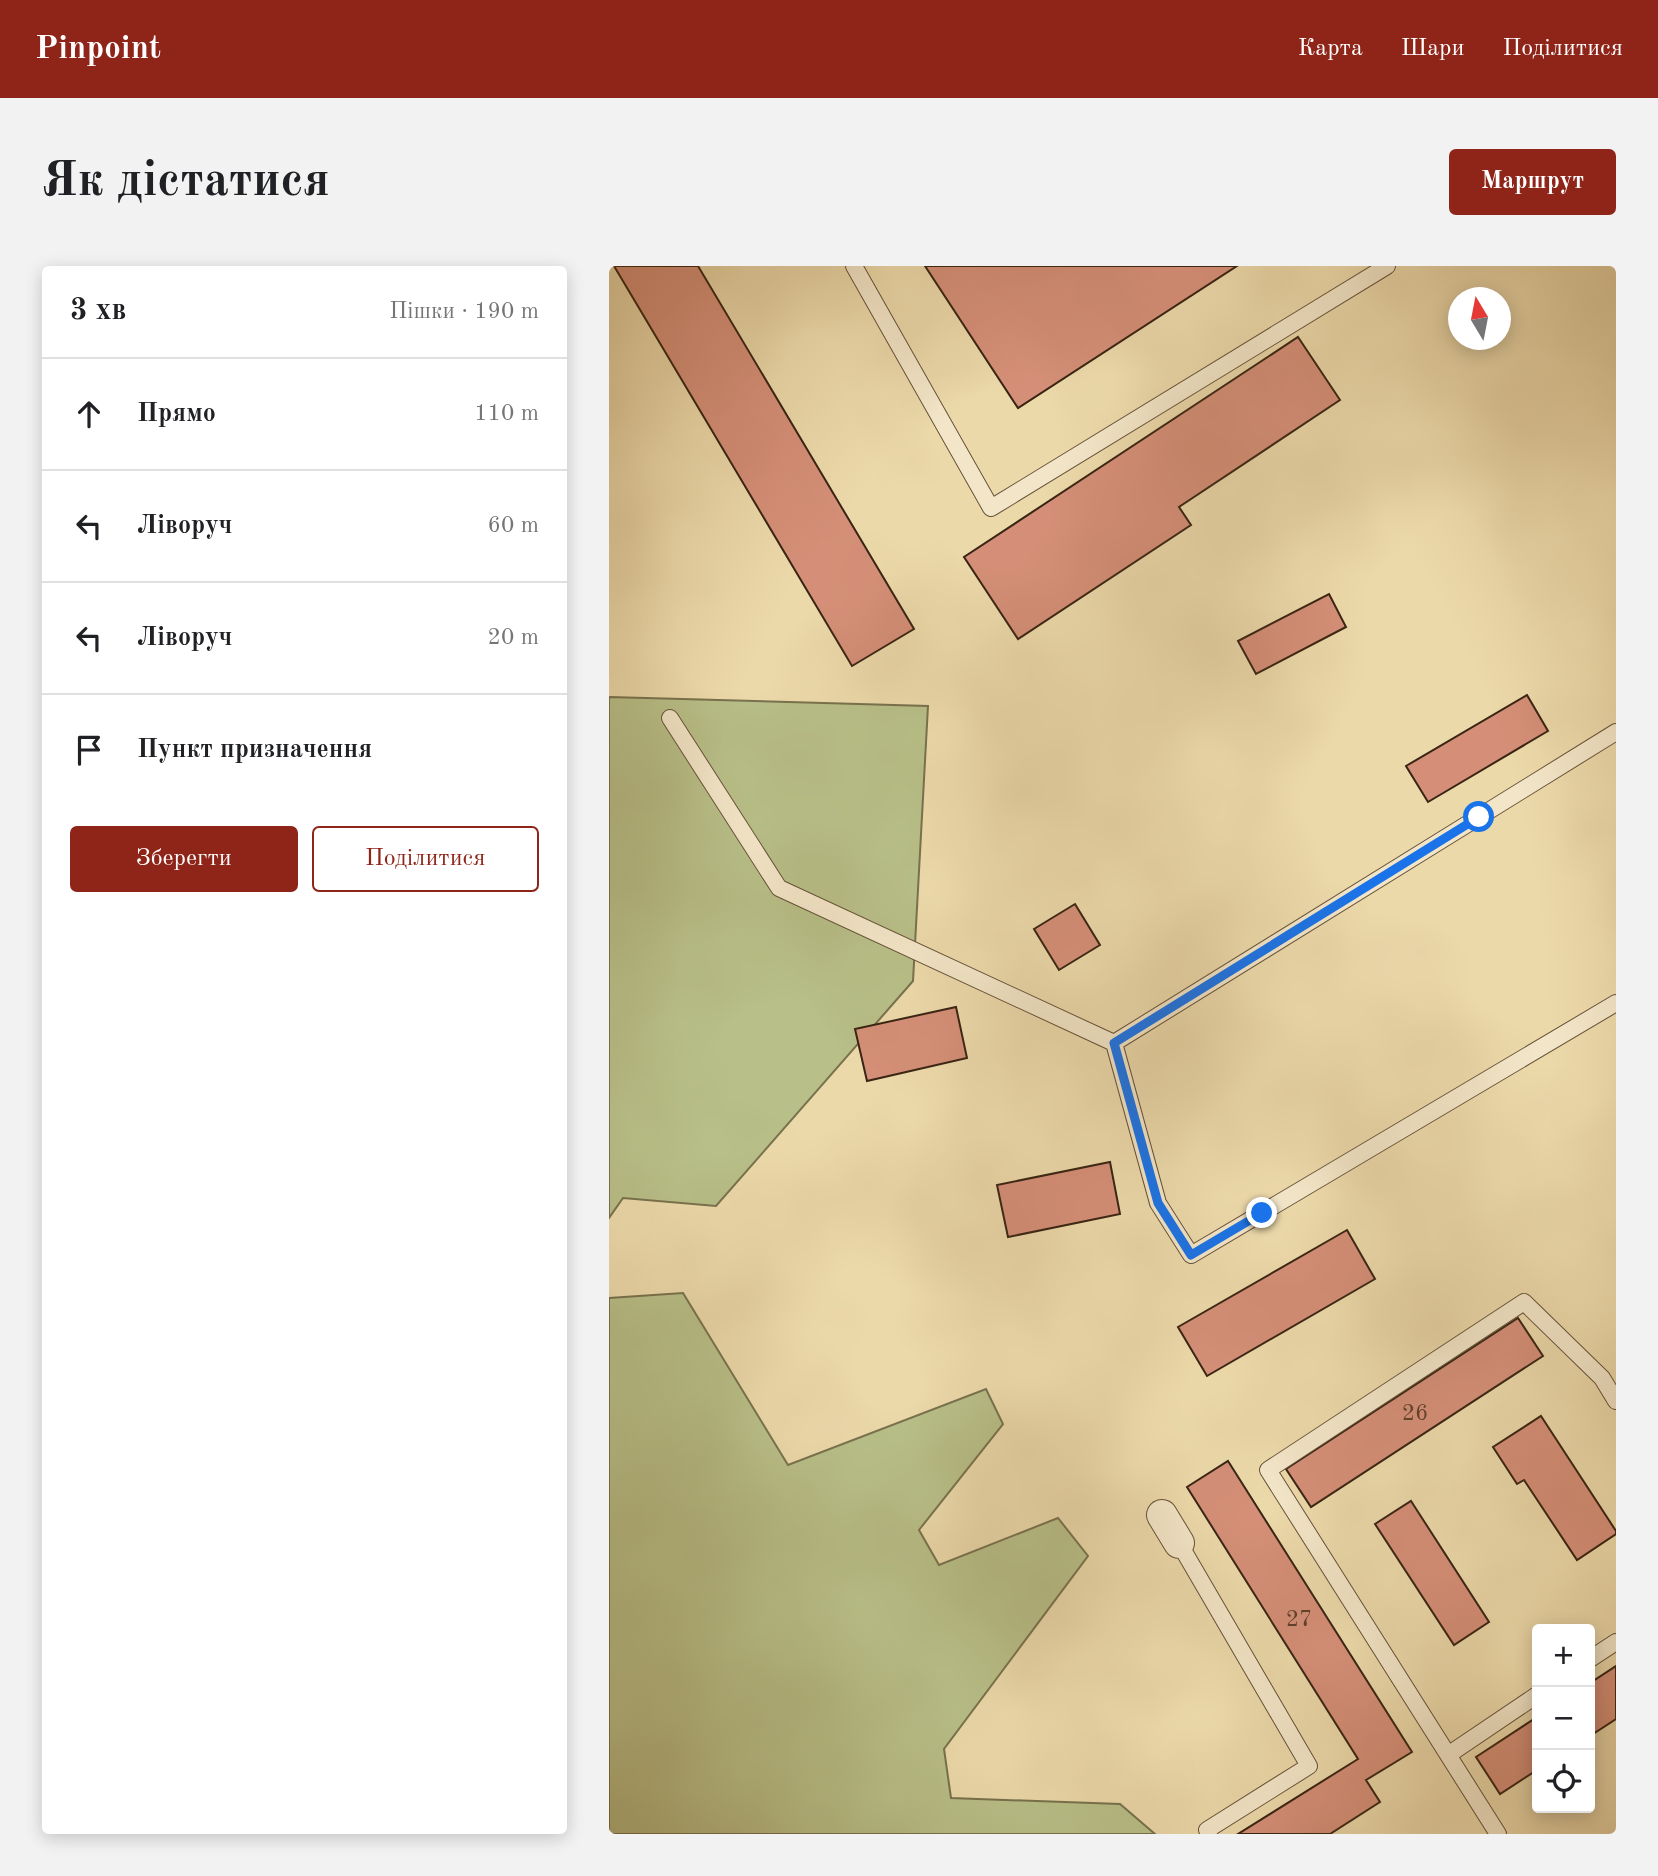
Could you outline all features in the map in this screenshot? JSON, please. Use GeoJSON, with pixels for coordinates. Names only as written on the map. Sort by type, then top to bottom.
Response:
{"type":"FeatureCollection","features":[{"type":"Feature","properties":{"kind":"street"},"geometry":{"type":"LineString","coordinates":[[1162,1515],[1179,1543]]}},
{"type":"Feature","properties":{"kind":"lane"},"geometry":{"type":"LineString","coordinates":[[854,266],[991,508],[1387,266]]}},
{"type":"Feature","properties":{"kind":"lane"},"geometry":{"type":"LineString","coordinates":[[670,718],[779,888],[1114,1043],[1158,1203],[1191,1255],[1616,1003]]}},
{"type":"Feature","properties":{"kind":"lane"},"geometry":{"type":"LineString","coordinates":[[1114,1043],[1616,732]]}},
{"type":"Feature","properties":{"kind":"lane"},"geometry":{"type":"LineString","coordinates":[[1498,1834],[1268,1470],[1524,1302],[1602,1378],[1616,1401]]}},
{"type":"Feature","properties":{"kind":"lane"},"geometry":{"type":"LineString","coordinates":[[1179,1543],[1309,1766],[1207,1830],[1209,1834]]}},
{"type":"Feature","properties":{"kind":"lane"},"geometry":{"type":"LineString","coordinates":[[1595,1657],[1616,1642]]}},
{"type":"Feature","properties":{"kind":"lane"},"geometry":{"type":"LineString","coordinates":[[1448,1755],[1532,1698]]}},
{"type":"Feature","properties":{"kind":"green space"},"geometry":{"type":"Polygon","coordinates":[[[609,697],[928,706],[913,981],[716,1206],[623,1198],[609,1218],[609,697]]]}},
{"type":"Feature","properties":{"kind":"green space"},"geometry":{"type":"Polygon","coordinates":[[[683,1293],[788,1465],[986,1389],[1003,1424],[919,1530],[939,1565],[1058,1518],[1088,1556],[944,1749],[951,1798],[1120,1804],[1155,1834],[609,1834],[609,1298],[683,1293]]]}},
{"type":"Feature","properties":{"kind":"building"},"geometry":{"type":"Polygon","coordinates":[[[614,266],[698,266],[914,629],[852,666],[614,266]]]}},
{"type":"Feature","properties":{"kind":"building"},"geometry":{"type":"Polygon","coordinates":[[[925,266],[1237,266],[1018,408],[925,266]]]}},
{"type":"Feature","properties":{"kind":"building"},"geometry":{"type":"Polygon","coordinates":[[[1298,337],[1340,400],[1179,507],[1191,525],[1018,639],[964,557],[1298,337]]]}},
{"type":"Feature","properties":{"kind":"building"},"geometry":{"type":"Polygon","coordinates":[[[1329,594],[1346,627],[1256,674],[1238,641],[1329,594]]]}},
{"type":"Feature","properties":{"kind":"building"},"geometry":{"type":"Polygon","coordinates":[[[1527,695],[1548,731],[1428,802],[1406,766],[1527,695]]]}},
{"type":"Feature","properties":{"kind":"building"},"geometry":{"type":"Polygon","coordinates":[[[1075,904],[1100,945],[1059,970],[1034,929],[1075,904]]]}},
{"type":"Feature","properties":{"kind":"building"},"geometry":{"type":"Polygon","coordinates":[[[956,1007],[967,1058],[867,1081],[855,1029],[956,1007]]]}},
{"type":"Feature","properties":{"kind":"building"},"geometry":{"type":"Polygon","coordinates":[[[1110,1162],[1120,1214],[1008,1237],[997,1185],[1110,1162]]]}},
{"type":"Feature","properties":{"kind":"building"},"geometry":{"type":"Polygon","coordinates":[[[1347,1230],[1375,1279],[1207,1376],[1178,1327],[1347,1230]]]}},
{"type":"Feature","properties":{"kind":"building"},"geometry":{"type":"Polygon","coordinates":[[[1518,1318],[1543,1356],[1311,1507],[1286,1469],[1518,1318]]]}},
{"type":"Feature","properties":{"kind":"building"},"geometry":{"type":"Polygon","coordinates":[[[1541,1416],[1616,1531],[1616,1534],[1577,1560],[1524,1480],[1517,1484],[1493,1447],[1541,1416]]]}},
{"type":"Feature","properties":{"kind":"building"},"geometry":{"type":"Polygon","coordinates":[[[1228,1461],[1412,1752],[1366,1780],[1380,1802],[1330,1834],[1238,1834],[1358,1759],[1187,1487],[1228,1461]]]}},
{"type":"Feature","properties":{"kind":"building"},"geometry":{"type":"Polygon","coordinates":[[[1411,1501],[1489,1622],[1454,1645],[1375,1524],[1411,1501]]]}},
{"type":"Feature","properties":{"kind":"building"},"geometry":{"type":"Polygon","coordinates":[[[1616,1666],[1616,1719],[1595,1733],[1595,1687],[1595,1680],[1616,1666]]]}},
{"type":"Feature","properties":{"kind":"building"},"geometry":{"type":"Polygon","coordinates":[[[1532,1720],[1532,1773],[1500,1794],[1476,1757],[1532,1720]]]}},
{"type":"Feature","properties":{"kind":"route"},"geometry":{"type":"LineString","coordinates":[[1262,1213],[1191,1255],[1158,1203],[1114,1043],[1479,817]]}}]}
